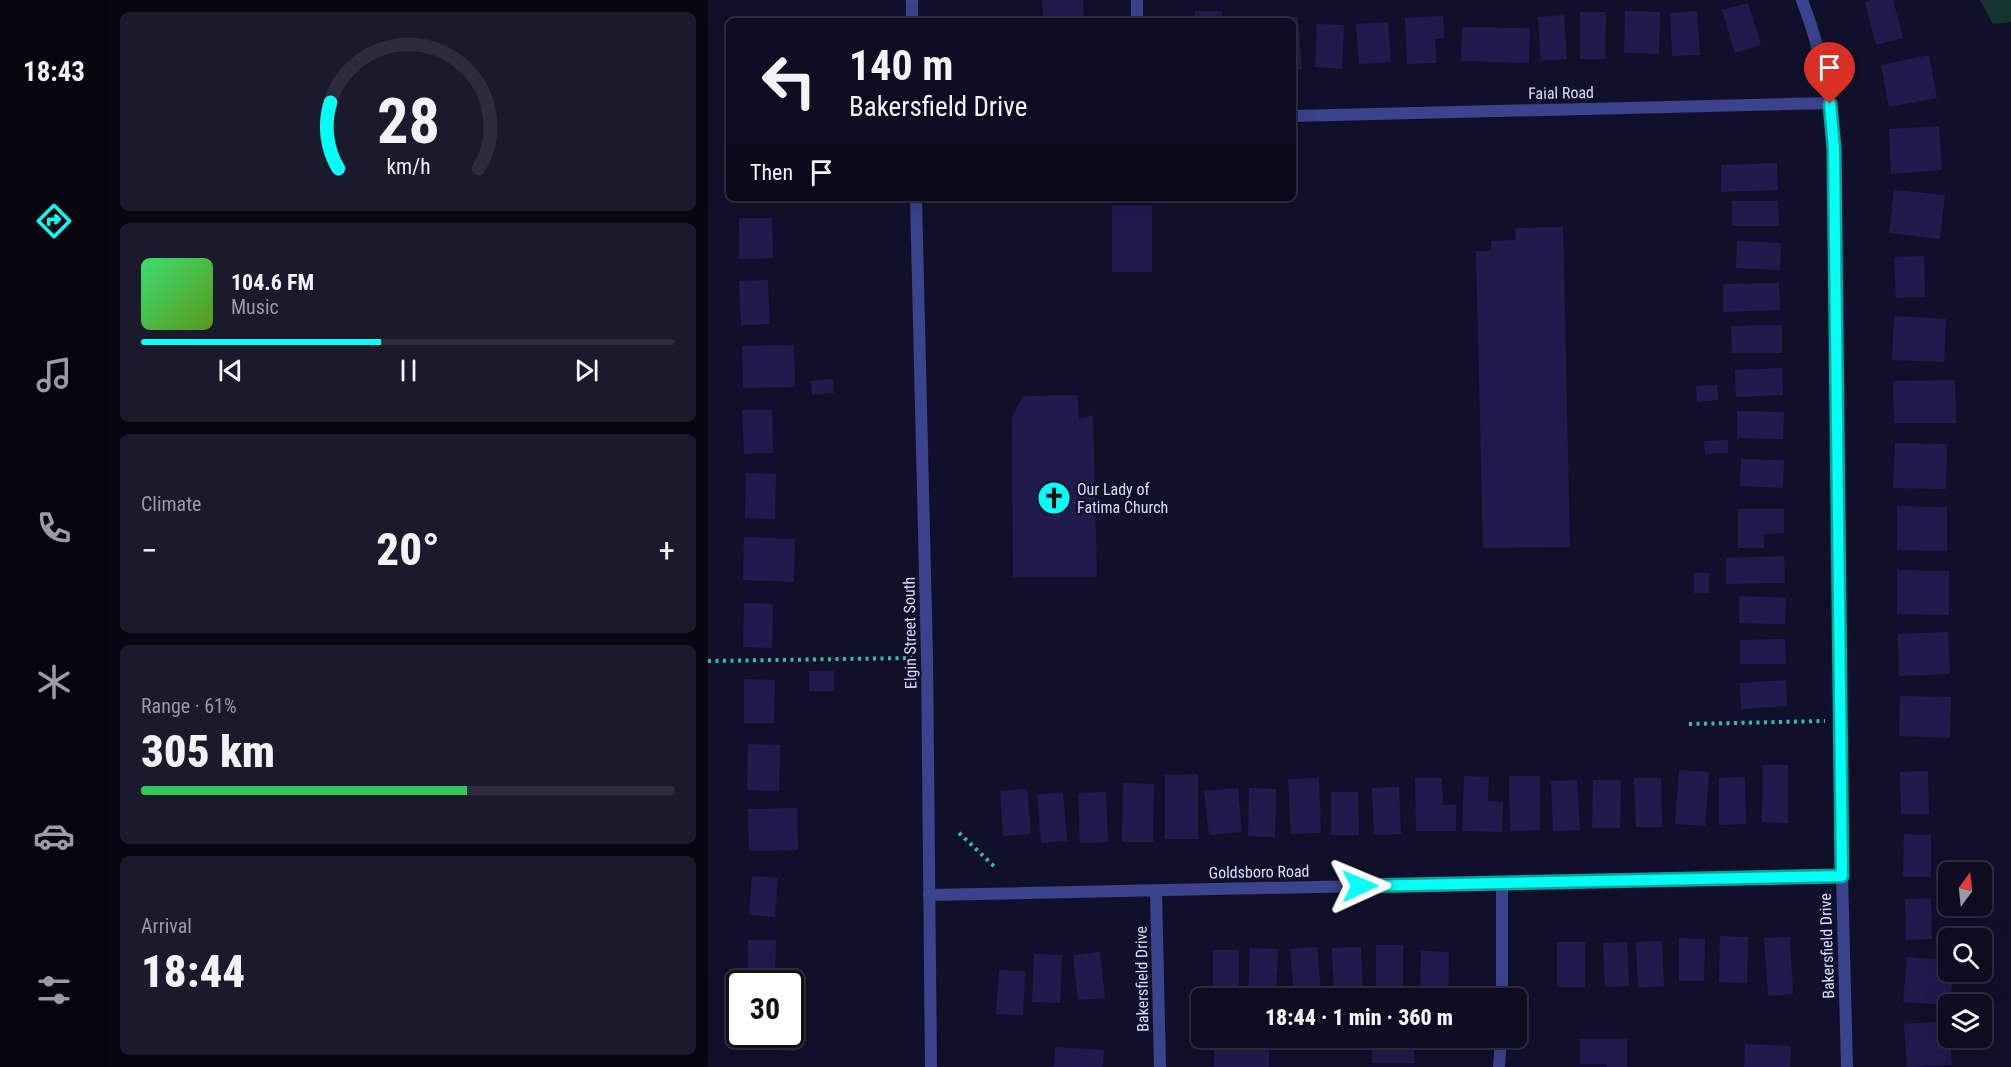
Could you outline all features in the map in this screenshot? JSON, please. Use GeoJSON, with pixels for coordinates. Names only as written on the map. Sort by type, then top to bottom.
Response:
{"type":"FeatureCollection","features":[{"type":"Feature","properties":{"kind":"street"},"geometry":{"type":"LineString","coordinates":[[912,0],[912,18]]}},
{"type":"Feature","properties":{"kind":"street"},"geometry":{"type":"LineString","coordinates":[[1137,0],[1137,18]]}},
{"type":"Feature","properties":{"kind":"street","name":"Bakersfield Drive"},"geometry":{"type":"LineString","coordinates":[[1802,0],[1816,38],[1830,104],[1834,149],[1842,876],[1847,1067]]}},
{"type":"Feature","properties":{"kind":"street","name":"Faial Road"},"geometry":{"type":"LineString","coordinates":[[1296,116],[1830,104]]}},
{"type":"Feature","properties":{"kind":"street","name":"Elgin Street South"},"geometry":{"type":"LineString","coordinates":[[916,201],[927,658],[931,1067]]}},
{"type":"Feature","properties":{"kind":"street","name":"Goldsboro Road"},"geometry":{"type":"LineString","coordinates":[[929,895],[1842,876]]}},
{"type":"Feature","properties":{"kind":"street"},"geometry":{"type":"LineString","coordinates":[[1502,883],[1502,988]]}},
{"type":"Feature","properties":{"kind":"street","name":"Bakersfield Drive"},"geometry":{"type":"LineString","coordinates":[[1156,891],[1160,1067]]}},
{"type":"Feature","properties":{"kind":"street"},"geometry":{"type":"LineString","coordinates":[[1499,1067],[1500,1048]]}},
{"type":"Feature","properties":{"kind":"path"},"geometry":{"type":"LineString","coordinates":[[708,661],[927,658]]}},
{"type":"Feature","properties":{"kind":"path"},"geometry":{"type":"LineString","coordinates":[[1689,724],[1841,721]]}},
{"type":"Feature","properties":{"kind":"path"},"geometry":{"type":"LineString","coordinates":[[959,833],[995,867]]}},
{"type":"Feature","properties":{"kind":"green space"},"geometry":{"type":"Polygon","coordinates":[[[1980,0],[2011,0],[2011,22],[1993,24],[1980,0]]]}},
{"type":"Feature","properties":{"kind":"building"},"geometry":{"type":"Polygon","coordinates":[[[1042,0],[1083,0],[1084,18],[1043,18],[1042,0]]]}},
{"type":"Feature","properties":{"kind":"building"},"geometry":{"type":"Polygon","coordinates":[[[1893,0],[1903,38],[1876,45],[1865,2],[1893,0]]]}},
{"type":"Feature","properties":{"kind":"building"},"geometry":{"type":"Polygon","coordinates":[[[1748,3],[1761,45],[1735,53],[1722,10],[1748,3]]]}},
{"type":"Feature","properties":{"kind":"building"},"geometry":{"type":"Polygon","coordinates":[[[1195,11],[1222,11],[1222,18],[1195,18],[1195,11]]]}},
{"type":"Feature","properties":{"kind":"building"},"geometry":{"type":"Polygon","coordinates":[[[1625,11],[1660,12],[1659,54],[1624,53],[1625,11]]]}},
{"type":"Feature","properties":{"kind":"building"},"geometry":{"type":"Polygon","coordinates":[[[1697,11],[1700,55],[1672,56],[1670,13],[1697,11]]]}},
{"type":"Feature","properties":{"kind":"building"},"geometry":{"type":"Polygon","coordinates":[[[1580,12],[1606,12],[1605,59],[1580,59],[1580,12]]]}},
{"type":"Feature","properties":{"kind":"building"},"geometry":{"type":"Polygon","coordinates":[[[1564,15],[1567,59],[1541,61],[1538,17],[1564,15]]]}},
{"type":"Feature","properties":{"kind":"building"},"geometry":{"type":"Polygon","coordinates":[[[1443,16],[1444,38],[1435,39],[1436,63],[1407,64],[1405,18],[1443,16]]]}},
{"type":"Feature","properties":{"kind":"building"},"geometry":{"type":"Polygon","coordinates":[[[1298,17],[1302,69],[1296,69],[1296,18],[1284,18],[1298,17]]]}},
{"type":"Feature","properties":{"kind":"building"},"geometry":{"type":"Polygon","coordinates":[[[1388,22],[1391,62],[1359,64],[1356,24],[1388,22]]]}},
{"type":"Feature","properties":{"kind":"building"},"geometry":{"type":"Polygon","coordinates":[[[1317,24],[1344,25],[1342,69],[1315,67],[1317,24]]]}},
{"type":"Feature","properties":{"kind":"building"},"geometry":{"type":"Polygon","coordinates":[[[1462,27],[1530,28],[1529,63],[1461,61],[1462,27]]]}},
{"type":"Feature","properties":{"kind":"building"},"geometry":{"type":"Polygon","coordinates":[[[1929,55],[1937,98],[1889,107],[1881,65],[1929,55]]]}},
{"type":"Feature","properties":{"kind":"building"},"geometry":{"type":"Polygon","coordinates":[[[1939,126],[1942,170],[1891,174],[1889,129],[1939,126]]]}},
{"type":"Feature","properties":{"kind":"building"},"geometry":{"type":"Polygon","coordinates":[[[1777,163],[1778,190],[1721,192],[1721,165],[1777,163]]]}},
{"type":"Feature","properties":{"kind":"building"},"geometry":{"type":"Polygon","coordinates":[[[1894,190],[1945,195],[1940,239],[1889,233],[1894,190]]]}},
{"type":"Feature","properties":{"kind":"building"},"geometry":{"type":"Polygon","coordinates":[[[1732,201],[1778,201],[1779,226],[1732,226],[1732,201]]]}},
{"type":"Feature","properties":{"kind":"building"},"geometry":{"type":"Polygon","coordinates":[[[1112,205],[1152,205],[1152,272],[1112,272],[1112,205]]]}},
{"type":"Feature","properties":{"kind":"building"},"geometry":{"type":"Polygon","coordinates":[[[739,218],[772,218],[773,258],[739,259],[739,218]]]}},
{"type":"Feature","properties":{"kind":"building"},"geometry":{"type":"Polygon","coordinates":[[[1563,227],[1570,547],[1483,548],[1476,251],[1491,251],[1491,241],[1516,240],[1515,228],[1563,227]]]}},
{"type":"Feature","properties":{"kind":"building"},"geometry":{"type":"Polygon","coordinates":[[[1737,241],[1781,243],[1780,270],[1736,268],[1737,241]]]}},
{"type":"Feature","properties":{"kind":"building"},"geometry":{"type":"Polygon","coordinates":[[[1924,256],[1925,297],[1896,298],[1894,257],[1924,256]]]}},
{"type":"Feature","properties":{"kind":"building"},"geometry":{"type":"Polygon","coordinates":[[[768,280],[770,324],[741,325],[739,281],[768,280]]]}},
{"type":"Feature","properties":{"kind":"building"},"geometry":{"type":"Polygon","coordinates":[[[1779,283],[1780,310],[1723,312],[1723,284],[1779,283]]]}},
{"type":"Feature","properties":{"kind":"building"},"geometry":{"type":"Polygon","coordinates":[[[1894,316],[1946,319],[1944,362],[1892,360],[1894,316]]]}},
{"type":"Feature","properties":{"kind":"building"},"geometry":{"type":"Polygon","coordinates":[[[1782,325],[1782,353],[1732,353],[1731,326],[1782,325]]]}},
{"type":"Feature","properties":{"kind":"building"},"geometry":{"type":"Polygon","coordinates":[[[794,345],[795,387],[743,388],[742,346],[794,345]]]}},
{"type":"Feature","properties":{"kind":"building"},"geometry":{"type":"Polygon","coordinates":[[[1782,368],[1783,395],[1736,397],[1735,370],[1782,368]]]}},
{"type":"Feature","properties":{"kind":"building"},"geometry":{"type":"Polygon","coordinates":[[[833,379],[834,393],[812,395],[811,381],[833,379]]]}},
{"type":"Feature","properties":{"kind":"building"},"geometry":{"type":"Polygon","coordinates":[[[1955,380],[1956,423],[1894,423],[1893,381],[1955,380]]]}},
{"type":"Feature","properties":{"kind":"building"},"geometry":{"type":"Polygon","coordinates":[[[1717,385],[1718,400],[1697,402],[1696,386],[1717,385]]]}},
{"type":"Feature","properties":{"kind":"building","name":"Our Lady of Fatima Church"},"geometry":{"type":"Polygon","coordinates":[[[1077,395],[1079,419],[1093,415],[1097,577],[1013,577],[1012,417],[1023,396],[1077,395]]]}},
{"type":"Feature","properties":{"kind":"building"},"geometry":{"type":"Polygon","coordinates":[[[742,410],[772,410],[773,453],[744,454],[742,410]]]}},
{"type":"Feature","properties":{"kind":"building"},"geometry":{"type":"Polygon","coordinates":[[[1737,411],[1784,412],[1783,439],[1737,438],[1737,411]]]}},
{"type":"Feature","properties":{"kind":"building"},"geometry":{"type":"Polygon","coordinates":[[[1728,440],[1728,453],[1705,454],[1704,441],[1728,440]]]}},
{"type":"Feature","properties":{"kind":"building"},"geometry":{"type":"Polygon","coordinates":[[[1895,443],[1947,444],[1946,489],[1893,488],[1895,443]]]}},
{"type":"Feature","properties":{"kind":"building"},"geometry":{"type":"Polygon","coordinates":[[[1741,459],[1784,460],[1783,488],[1740,486],[1741,459]]]}},
{"type":"Feature","properties":{"kind":"building"},"geometry":{"type":"Polygon","coordinates":[[[746,473],[776,474],[775,519],[745,518],[746,473]]]}},
{"type":"Feature","properties":{"kind":"building"},"geometry":{"type":"Polygon","coordinates":[[[1897,506],[1947,507],[1947,551],[1897,550],[1897,506]]]}},
{"type":"Feature","properties":{"kind":"building"},"geometry":{"type":"Polygon","coordinates":[[[1738,509],[1784,509],[1784,533],[1764,534],[1764,548],[1738,548],[1738,509]]]}},
{"type":"Feature","properties":{"kind":"building"},"geometry":{"type":"Polygon","coordinates":[[[744,537],[795,539],[794,582],[743,580],[744,537]]]}},
{"type":"Feature","properties":{"kind":"building"},"geometry":{"type":"Polygon","coordinates":[[[1784,556],[1785,583],[1726,584],[1726,558],[1784,556]]]}},
{"type":"Feature","properties":{"kind":"building"},"geometry":{"type":"Polygon","coordinates":[[[1897,570],[1949,571],[1949,615],[1897,614],[1897,570]]]}},
{"type":"Feature","properties":{"kind":"building"},"geometry":{"type":"Polygon","coordinates":[[[1694,573],[1709,573],[1709,593],[1694,593],[1694,573]]]}},
{"type":"Feature","properties":{"kind":"building"},"geometry":{"type":"Polygon","coordinates":[[[1739,596],[1786,598],[1785,624],[1739,623],[1739,596]]]}},
{"type":"Feature","properties":{"kind":"building"},"geometry":{"type":"Polygon","coordinates":[[[744,603],[773,604],[772,648],[743,647],[744,603]]]}},
{"type":"Feature","properties":{"kind":"building"},"geometry":{"type":"Polygon","coordinates":[[[1948,632],[1950,674],[1899,676],[1898,634],[1948,632]]]}},
{"type":"Feature","properties":{"kind":"building"},"geometry":{"type":"Polygon","coordinates":[[[1785,639],[1786,664],[1740,664],[1740,640],[1785,639]]]}},
{"type":"Feature","properties":{"kind":"building"},"geometry":{"type":"Polygon","coordinates":[[[809,671],[834,671],[834,691],[809,691],[809,671]]]}},
{"type":"Feature","properties":{"kind":"building"},"geometry":{"type":"Polygon","coordinates":[[[744,679],[775,680],[774,723],[744,723],[744,679]]]}},
{"type":"Feature","properties":{"kind":"building"},"geometry":{"type":"Polygon","coordinates":[[[1786,680],[1787,706],[1741,709],[1740,683],[1786,680]]]}},
{"type":"Feature","properties":{"kind":"building"},"geometry":{"type":"Polygon","coordinates":[[[1900,696],[1951,697],[1950,738],[1899,736],[1900,696]]]}},
{"type":"Feature","properties":{"kind":"building"},"geometry":{"type":"Polygon","coordinates":[[[748,744],[780,745],[779,791],[747,790],[748,744]]]}},
{"type":"Feature","properties":{"kind":"building"},"geometry":{"type":"Polygon","coordinates":[[[1763,765],[1788,765],[1788,823],[1762,822],[1763,765]]]}},
{"type":"Feature","properties":{"kind":"building"},"geometry":{"type":"Polygon","coordinates":[[[1679,770],[1709,772],[1705,826],[1675,824],[1679,770]]]}},
{"type":"Feature","properties":{"kind":"building"},"geometry":{"type":"Polygon","coordinates":[[[1928,771],[1929,814],[1901,814],[1900,772],[1928,771]]]}},
{"type":"Feature","properties":{"kind":"building"},"geometry":{"type":"Polygon","coordinates":[[[1198,774],[1198,839],[1165,839],[1165,775],[1198,774]]]}},
{"type":"Feature","properties":{"kind":"building"},"geometry":{"type":"Polygon","coordinates":[[[1464,776],[1489,777],[1488,801],[1503,802],[1502,832],[1462,831],[1464,776]]]}},
{"type":"Feature","properties":{"kind":"building"},"geometry":{"type":"Polygon","coordinates":[[[1509,776],[1540,776],[1540,830],[1510,831],[1509,776]]]}},
{"type":"Feature","properties":{"kind":"building"},"geometry":{"type":"Polygon","coordinates":[[[1745,777],[1746,824],[1719,825],[1719,778],[1745,777]]]}},
{"type":"Feature","properties":{"kind":"building"},"geometry":{"type":"Polygon","coordinates":[[[1319,778],[1321,833],[1291,834],[1288,779],[1319,778]]]}},
{"type":"Feature","properties":{"kind":"building"},"geometry":{"type":"Polygon","coordinates":[[[1415,778],[1442,778],[1443,805],[1456,805],[1456,831],[1416,831],[1415,778]]]}},
{"type":"Feature","properties":{"kind":"building"},"geometry":{"type":"Polygon","coordinates":[[[1634,778],[1661,778],[1662,827],[1636,827],[1634,778]]]}},
{"type":"Feature","properties":{"kind":"building"},"geometry":{"type":"Polygon","coordinates":[[[1577,780],[1580,830],[1553,831],[1551,781],[1577,780]]]}},
{"type":"Feature","properties":{"kind":"building"},"geometry":{"type":"Polygon","coordinates":[[[1593,780],[1621,780],[1620,828],[1592,828],[1593,780]]]}},
{"type":"Feature","properties":{"kind":"building"},"geometry":{"type":"Polygon","coordinates":[[[1123,783],[1154,784],[1153,842],[1122,842],[1123,783]]]}},
{"type":"Feature","properties":{"kind":"building"},"geometry":{"type":"Polygon","coordinates":[[[1399,787],[1401,834],[1374,835],[1372,788],[1399,787]]]}},
{"type":"Feature","properties":{"kind":"building"},"geometry":{"type":"Polygon","coordinates":[[[1238,788],[1242,832],[1209,835],[1204,791],[1238,788]]]}},
{"type":"Feature","properties":{"kind":"building"},"geometry":{"type":"Polygon","coordinates":[[[1249,788],[1276,789],[1275,837],[1248,836],[1249,788]]]}},
{"type":"Feature","properties":{"kind":"building"},"geometry":{"type":"Polygon","coordinates":[[[1027,789],[1031,834],[1003,836],[1000,791],[1027,789]]]}},
{"type":"Feature","properties":{"kind":"building"},"geometry":{"type":"Polygon","coordinates":[[[1063,792],[1067,841],[1041,843],[1037,795],[1063,792]]]}},
{"type":"Feature","properties":{"kind":"building"},"geometry":{"type":"Polygon","coordinates":[[[1106,792],[1108,842],[1080,843],[1078,793],[1106,792]]]}},
{"type":"Feature","properties":{"kind":"building"},"geometry":{"type":"Polygon","coordinates":[[[1331,792],[1358,792],[1359,835],[1331,835],[1331,792]]]}},
{"type":"Feature","properties":{"kind":"building"},"geometry":{"type":"Polygon","coordinates":[[[797,808],[798,850],[749,851],[748,809],[797,808]]]}},
{"type":"Feature","properties":{"kind":"building"},"geometry":{"type":"Polygon","coordinates":[[[1904,834],[1931,835],[1931,877],[1903,877],[1904,834]]]}},
{"type":"Feature","properties":{"kind":"building"},"geometry":{"type":"Polygon","coordinates":[[[752,876],[778,878],[775,917],[749,915],[752,876]]]}},
{"type":"Feature","properties":{"kind":"building"},"geometry":{"type":"Polygon","coordinates":[[[1931,898],[1932,939],[1906,940],[1905,899],[1931,898]]]}},
{"type":"Feature","properties":{"kind":"building"},"geometry":{"type":"Polygon","coordinates":[[[1720,936],[1748,937],[1747,983],[1719,982],[1720,936]]]}},
{"type":"Feature","properties":{"kind":"building"},"geometry":{"type":"Polygon","coordinates":[[[1790,937],[1793,994],[1768,996],[1764,938],[1790,937]]]}},
{"type":"Feature","properties":{"kind":"building"},"geometry":{"type":"Polygon","coordinates":[[[1679,938],[1705,939],[1704,981],[1679,981],[1679,938]]]}},
{"type":"Feature","properties":{"kind":"building"},"geometry":{"type":"Polygon","coordinates":[[[748,940],[776,940],[775,970],[747,970],[748,940]]]}},
{"type":"Feature","properties":{"kind":"building"},"geometry":{"type":"Polygon","coordinates":[[[1662,941],[1664,986],[1638,988],[1636,942],[1662,941]]]}},
{"type":"Feature","properties":{"kind":"building"},"geometry":{"type":"Polygon","coordinates":[[[1557,942],[1585,942],[1585,987],[1557,987],[1557,942]]]}},
{"type":"Feature","properties":{"kind":"building"},"geometry":{"type":"Polygon","coordinates":[[[1627,942],[1629,986],[1605,987],[1603,943],[1627,942]]]}},
{"type":"Feature","properties":{"kind":"building"},"geometry":{"type":"Polygon","coordinates":[[[1376,945],[1403,945],[1403,988],[1376,988],[1376,945]]]}},
{"type":"Feature","properties":{"kind":"building"},"geometry":{"type":"Polygon","coordinates":[[[1317,947],[1321,988],[1293,988],[1290,949],[1317,947]]]}},
{"type":"Feature","properties":{"kind":"building"},"geometry":{"type":"Polygon","coordinates":[[[1361,947],[1363,988],[1334,988],[1332,948],[1361,947]]]}},
{"type":"Feature","properties":{"kind":"building"},"geometry":{"type":"Polygon","coordinates":[[[1250,948],[1278,949],[1276,988],[1248,988],[1250,948]]]}},
{"type":"Feature","properties":{"kind":"building"},"geometry":{"type":"Polygon","coordinates":[[[1213,950],[1239,950],[1239,988],[1213,988],[1213,950]]]}},
{"type":"Feature","properties":{"kind":"building"},"geometry":{"type":"Polygon","coordinates":[[[1421,951],[1449,952],[1448,988],[1420,988],[1421,951]]]}},
{"type":"Feature","properties":{"kind":"building"},"geometry":{"type":"Polygon","coordinates":[[[1100,952],[1105,998],[1078,1000],[1073,955],[1100,952]]]}},
{"type":"Feature","properties":{"kind":"building"},"geometry":{"type":"Polygon","coordinates":[[[1034,954],[1062,955],[1060,1003],[1032,1002],[1034,954]]]}},
{"type":"Feature","properties":{"kind":"building"},"geometry":{"type":"Polygon","coordinates":[[[1907,957],[1938,959],[1938,982],[1952,982],[1951,994],[1938,994],[1938,1004],[1903,1002],[1907,957]]]}},
{"type":"Feature","properties":{"kind":"building"},"geometry":{"type":"Polygon","coordinates":[[[999,970],[1025,971],[1023,1015],[996,1014],[999,970]]]}},
{"type":"Feature","properties":{"kind":"building"},"geometry":{"type":"Polygon","coordinates":[[[1938,1022],[1938,1048],[1950,1048],[1952,1065],[1907,1067],[1904,1024],[1938,1022]]]}},
{"type":"Feature","properties":{"kind":"building"},"geometry":{"type":"Polygon","coordinates":[[[1580,1039],[1627,1039],[1627,1067],[1580,1064],[1580,1039]]]}},
{"type":"Feature","properties":{"kind":"building"},"geometry":{"type":"Polygon","coordinates":[[[1745,1044],[1791,1046],[1790,1067],[1744,1067],[1745,1044]]]}},
{"type":"Feature","properties":{"kind":"building"},"geometry":{"type":"Polygon","coordinates":[[[1055,1047],[1104,1050],[1103,1067],[1054,1067],[1055,1047]]]}},
{"type":"Feature","properties":{"kind":"building"},"geometry":{"type":"Polygon","coordinates":[[[748,1048],[794,1048],[794,1051],[748,1048]]]}},
{"type":"Feature","properties":{"kind":"building"},"geometry":{"type":"Polygon","coordinates":[[[1214,1048],[1269,1048],[1269,1067],[1214,1067],[1214,1048]]]}},
{"type":"Feature","properties":{"kind":"building"},"geometry":{"type":"Polygon","coordinates":[[[1372,1048],[1414,1048],[1414,1063],[1372,1063],[1372,1048]]]}},
{"type":"Feature","properties":{"kind":"place","name":"Our Lady of Fatima Church"},"geometry":{"type":"Point","coordinates":[1054,498]}},
{"type":"Feature","properties":{"kind":"route"},"geometry":{"type":"LineString","coordinates":[[1360,886],[1842,876],[1834,149],[1830,104]]}}]}
